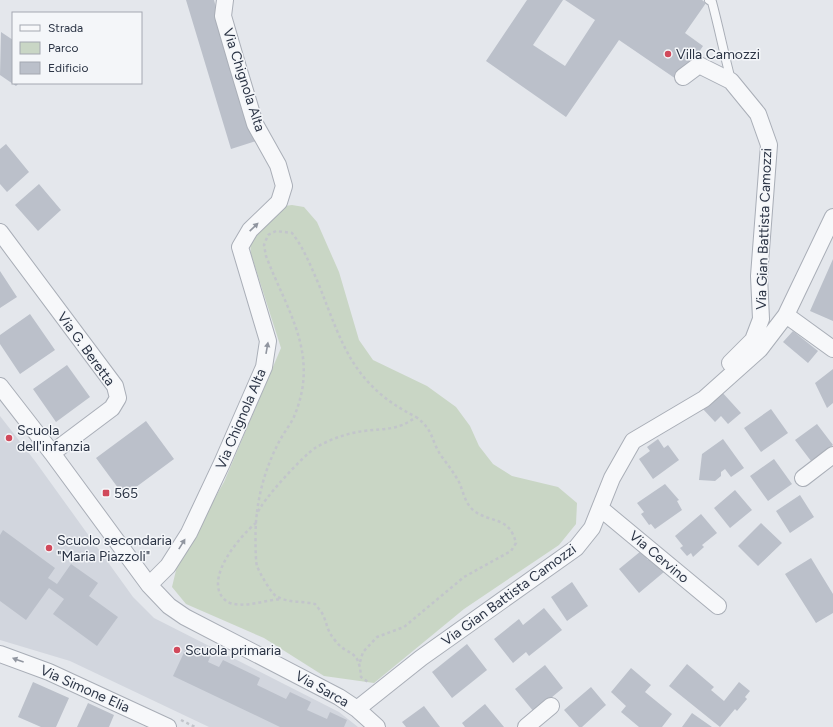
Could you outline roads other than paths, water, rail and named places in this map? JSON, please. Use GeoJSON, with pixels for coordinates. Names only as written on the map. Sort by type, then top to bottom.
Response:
{"type":"FeatureCollection","features":[{"type":"Feature","properties":{"kind":"street","name":"Via Chignola Alta"},"geometry":{"type":"LineString","coordinates":[[149,585],[168,566],[189,533],[222,463],[264,367],[268,341],[240,247],[250,230],[279,202],[284,186],[278,165],[256,124],[241,79],[223,16],[225,0]]}},
{"type":"Feature","properties":{"kind":"street","name":"Via Gian Battista Camozzi"},"geometry":{"type":"LineString","coordinates":[[683,77],[699,65],[732,81],[758,114],[769,145],[759,276],[760,319],[753,340],[709,383],[704,399]]}},
{"type":"Feature","properties":{"kind":"street","name":"Via Gian Battista Camozzi"},"geometry":{"type":"LineString","coordinates":[[357,709],[380,689],[576,548],[592,528],[612,478],[633,441],[704,399],[760,349],[786,315],[833,217]]}},
{"type":"Feature","properties":{"kind":"street","name":"Via G. Beretta"},"geometry":{"type":"LineString","coordinates":[[0,232],[115,386],[118,398],[112,408],[52,453]]}},
{"type":"Feature","properties":{"kind":"street"},"geometry":{"type":"LineString","coordinates":[[786,315],[833,349]]}},
{"type":"Feature","properties":{"kind":"street","name":"Via Sarca"},"geometry":{"type":"LineString","coordinates":[[0,386],[52,453],[149,585],[169,606],[186,617],[326,689],[357,709],[377,727]]}},
{"type":"Feature","properties":{"kind":"street"},"geometry":{"type":"LineString","coordinates":[[803,478],[833,455]]}},
{"type":"Feature","properties":{"kind":"street","name":"Via Cervino"},"geometry":{"type":"LineString","coordinates":[[600,508],[718,606]]}},
{"type":"Feature","properties":{"kind":"street","name":"Via Simone Elia"},"geometry":{"type":"LineString","coordinates":[[0,654],[49,672],[168,727]]}},
{"type":"Feature","properties":{"kind":"street"},"geometry":{"type":"LineString","coordinates":[[526,727],[551,706]]}},
{"type":"Feature","properties":{"kind":"lane"},"geometry":{"type":"LineString","coordinates":[[709,0],[712,2],[718,23],[722,48],[732,81]]}},
{"type":"Feature","properties":{"kind":"place","name":"Villa Camozzi"},"geometry":{"type":"Point","coordinates":[668,54]}},
{"type":"Feature","properties":{"kind":"place","name":"Scuola dell'infanzia"},"geometry":{"type":"Point","coordinates":[9,438]}},
{"type":"Feature","properties":{"kind":"place","name":"565"},"geometry":{"type":"Point","coordinates":[106,493]}},
{"type":"Feature","properties":{"kind":"place","name":"Scuolo secondaria \"Maria Piazzoli\""},"geometry":{"type":"Point","coordinates":[49,548]}},
{"type":"Feature","properties":{"kind":"place","name":"Scuola primaria"},"geometry":{"type":"Point","coordinates":[177,650]}}]}
